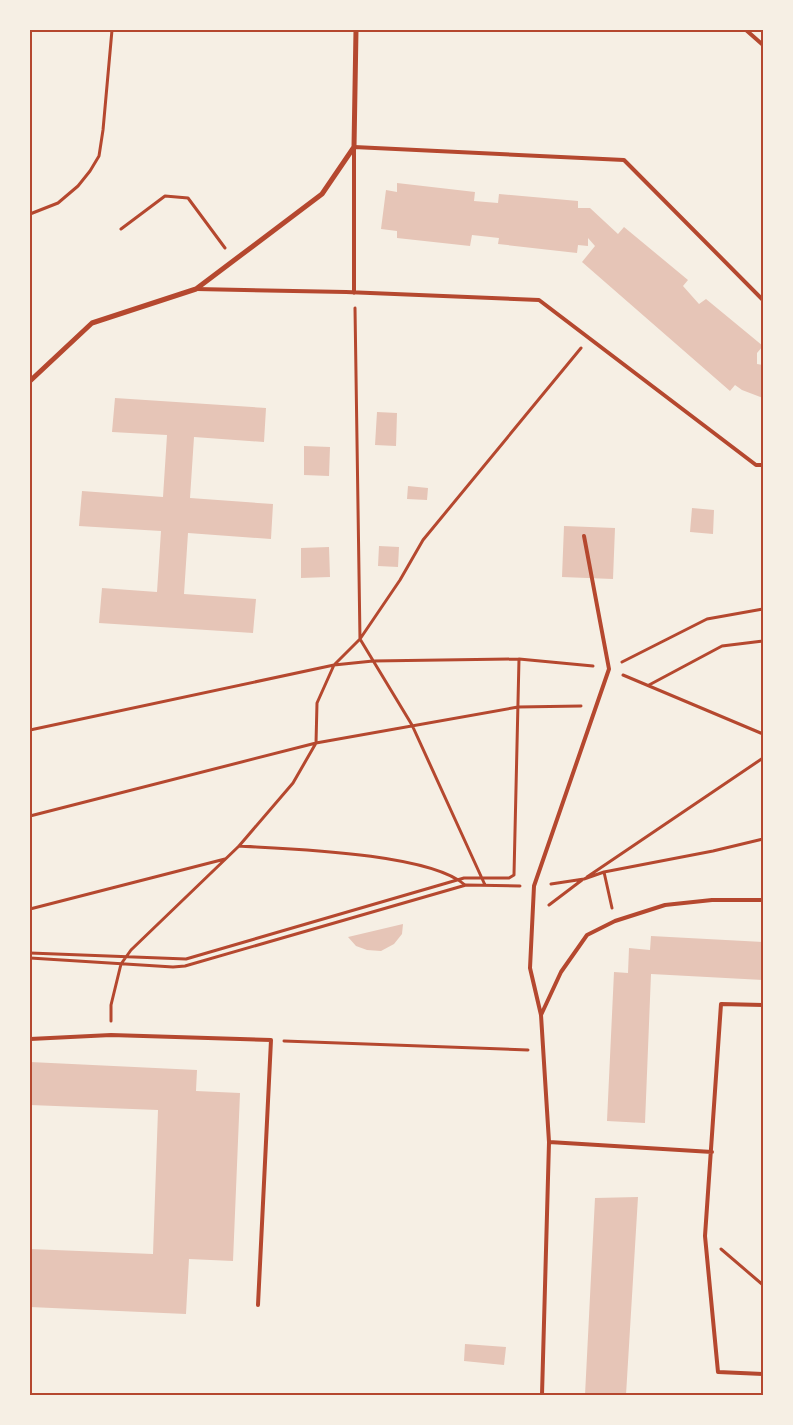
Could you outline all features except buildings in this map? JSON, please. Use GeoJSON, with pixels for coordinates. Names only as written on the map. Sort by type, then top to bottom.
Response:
{"type":"FeatureCollection","features":[{"type":"Feature","properties":{"kind":"street"},"geometry":{"type":"LineString","coordinates":[[30,381],[92,323],[196,288],[322,194],[354,146],[356,30]]}},
{"type":"Feature","properties":{"kind":"lane"},"geometry":{"type":"LineString","coordinates":[[746,30],[763,45]]}},
{"type":"Feature","properties":{"kind":"lane"},"geometry":{"type":"LineString","coordinates":[[354,292],[354,146],[624,160],[763,300]]}},
{"type":"Feature","properties":{"kind":"lane"},"geometry":{"type":"LineString","coordinates":[[196,288],[354,292],[539,300],[756,464],[763,464]]}},
{"type":"Feature","properties":{"kind":"lane"},"geometry":{"type":"LineString","coordinates":[[542,1395],[549,1142],[541,1015],[530,968],[532,917],[534,886],[609,669],[584,536]]}},
{"type":"Feature","properties":{"kind":"lane"},"geometry":{"type":"LineString","coordinates":[[541,1015],[560,972],[587,935],[615,921],[665,906],[712,900],[763,900]]}},
{"type":"Feature","properties":{"kind":"lane"},"geometry":{"type":"LineString","coordinates":[[763,1005],[721,1004],[705,1236],[718,1372],[763,1374]]}},
{"type":"Feature","properties":{"kind":"lane"},"geometry":{"type":"LineString","coordinates":[[30,1039],[111,1034],[271,1040],[258,1305]]}},
{"type":"Feature","properties":{"kind":"lane"},"geometry":{"type":"LineString","coordinates":[[549,1142],[712,1152]]}},
{"type":"Feature","properties":{"kind":"path"},"geometry":{"type":"LineString","coordinates":[[30,214],[58,202],[72,191],[90,171],[99,156],[112,30]]}},
{"type":"Feature","properties":{"kind":"path"},"geometry":{"type":"LineString","coordinates":[[121,229],[165,196],[188,198],[234,260]]}},
{"type":"Feature","properties":{"kind":"path"},"geometry":{"type":"LineString","coordinates":[[354,292],[360,638],[412,725],[485,885]]}},
{"type":"Feature","properties":{"kind":"path"},"geometry":{"type":"LineString","coordinates":[[111,1005],[121,964],[131,950],[239,846],[293,783],[316,743],[317,703],[334,664],[360,638],[400,580],[423,540],[589,338]]}},
{"type":"Feature","properties":{"kind":"path"},"geometry":{"type":"LineString","coordinates":[[609,669],[708,619],[763,609]]}},
{"type":"Feature","properties":{"kind":"path"},"geometry":{"type":"LineString","coordinates":[[648,685],[722,646],[763,641]]}},
{"type":"Feature","properties":{"kind":"path"},"geometry":{"type":"LineString","coordinates":[[30,953],[186,959],[459,879],[509,878],[514,875],[519,659]]}},
{"type":"Feature","properties":{"kind":"path"},"geometry":{"type":"LineString","coordinates":[[30,730],[334,664],[373,661],[519,659],[609,669],[763,734]]}},
{"type":"Feature","properties":{"kind":"path"},"geometry":{"type":"LineString","coordinates":[[30,816],[316,743],[518,707],[597,705]]}},
{"type":"Feature","properties":{"kind":"path"},"geometry":{"type":"LineString","coordinates":[[532,917],[584,879],[763,758]]}},
{"type":"Feature","properties":{"kind":"path"},"geometry":{"type":"LineString","coordinates":[[30,958],[173,967],[185,966],[466,885],[534,886],[584,879],[604,872],[712,851],[763,838]]}},
{"type":"Feature","properties":{"kind":"path"},"geometry":{"type":"LineString","coordinates":[[239,846],[380,858],[438,870],[459,879],[466,885]]}},
{"type":"Feature","properties":{"kind":"path"},"geometry":{"type":"LineString","coordinates":[[30,909],[225,859]]}},
{"type":"Feature","properties":{"kind":"path"},"geometry":{"type":"LineString","coordinates":[[604,872],[615,921]]}},
{"type":"Feature","properties":{"kind":"path"},"geometry":{"type":"LineString","coordinates":[[271,1040],[522,1050],[544,1049]]}},
{"type":"Feature","properties":{"kind":"path"},"geometry":{"type":"LineString","coordinates":[[705,1236],[763,1285]]}}]}
